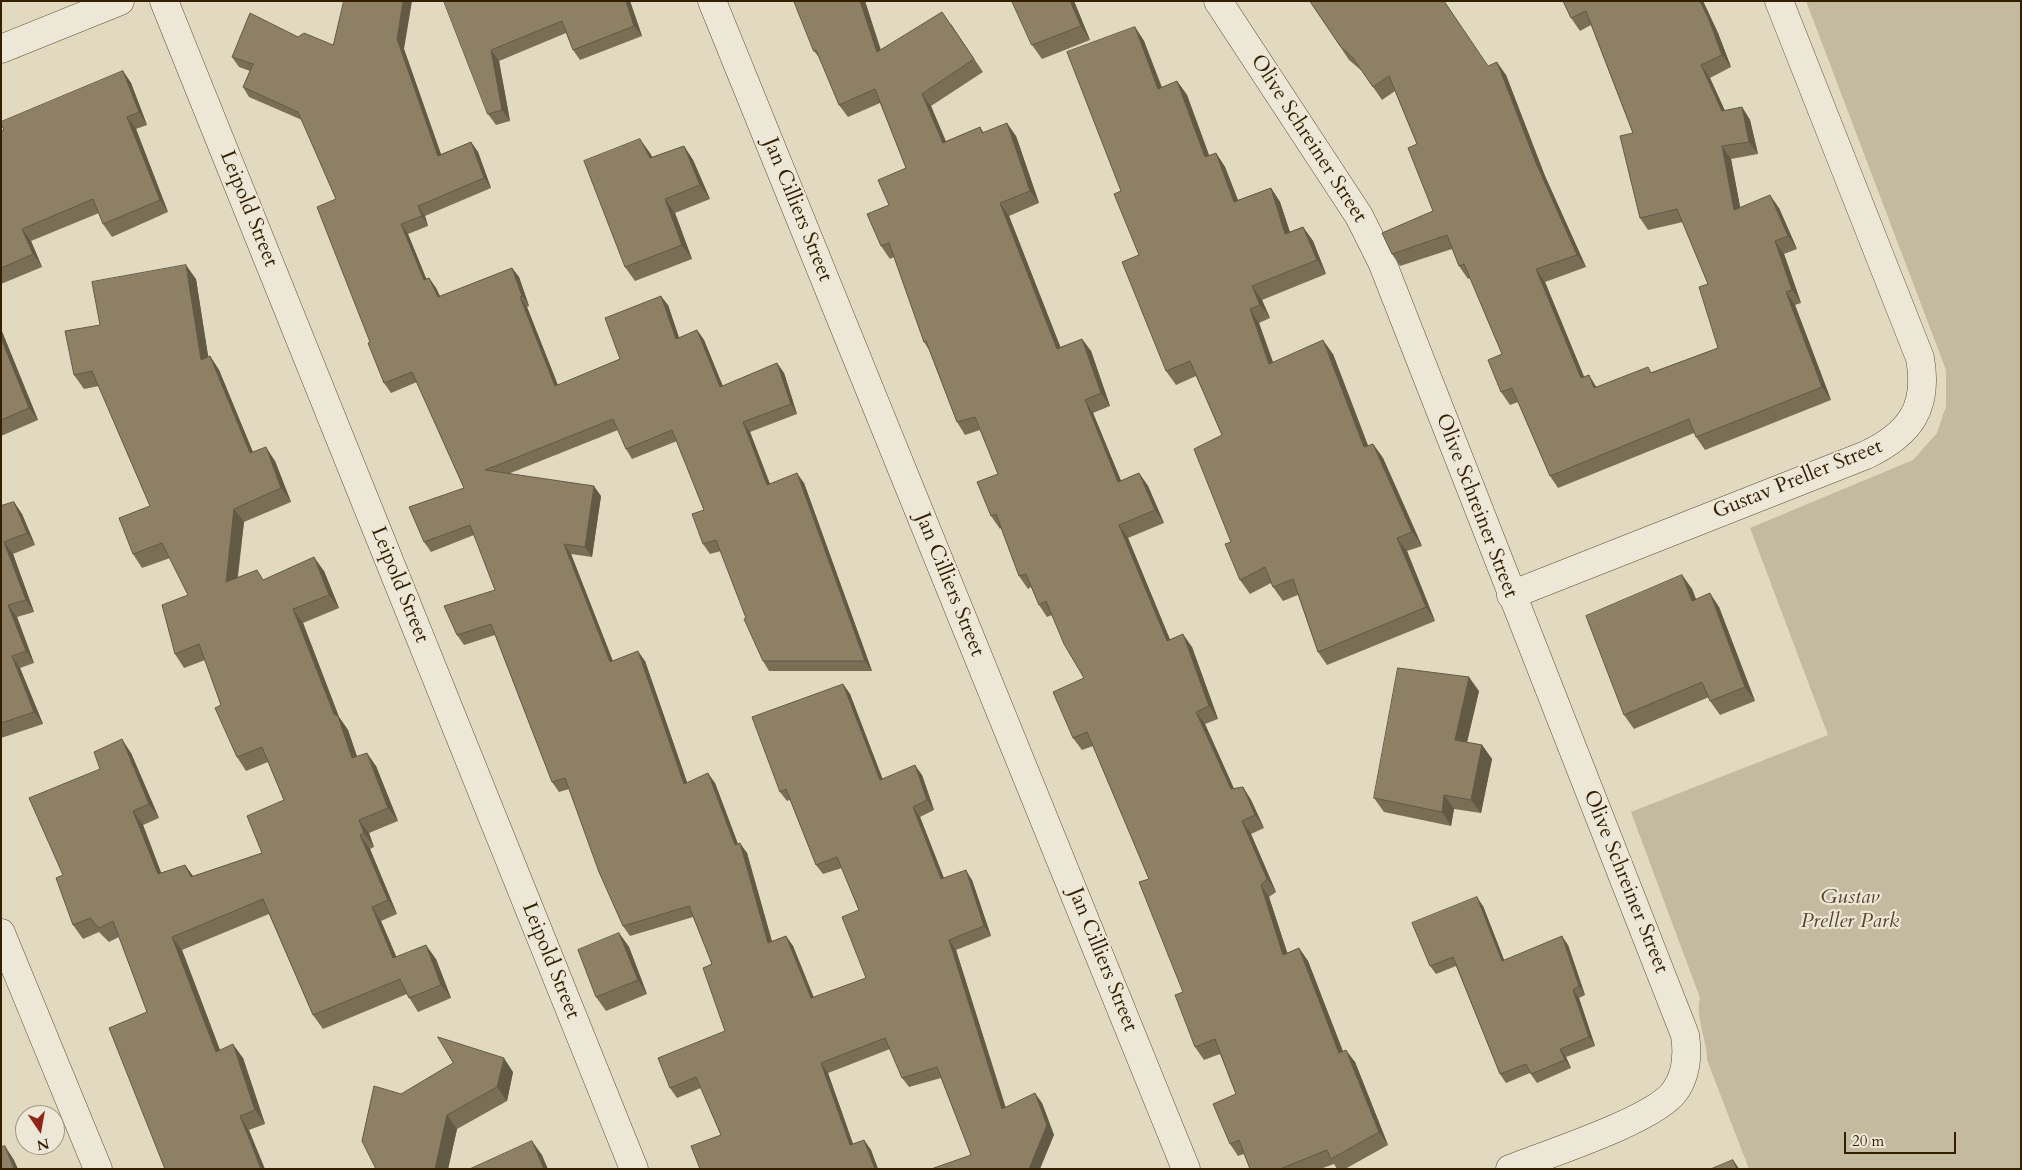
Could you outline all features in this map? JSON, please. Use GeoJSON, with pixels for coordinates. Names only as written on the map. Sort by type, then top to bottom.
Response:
{"type":"FeatureCollection","features":[{"type":"Feature","properties":{"kind":"street"},"geometry":{"type":"LineString","coordinates":[[1,50],[120,1]]}},
{"type":"Feature","properties":{"kind":"street","name":"Leipold Street"},"geometry":{"type":"LineString","coordinates":[[164,1],[634,1169]]}},
{"type":"Feature","properties":{"kind":"street","name":"Jan Cilliers Street"},"geometry":{"type":"LineString","coordinates":[[712,1],[1186,1169]]}},
{"type":"Feature","properties":{"kind":"street","name":"Olive Schreiner Street"},"geometry":{"type":"LineString","coordinates":[[1218,1],[1359,216],[1382,262],[1685,1035],[1686,1063],[1675,1090],[1665,1102],[1652,1111],[1628,1122],[1510,1169]]}},
{"type":"Feature","properties":{"kind":"street","name":"Gustav Preller Street"},"geometry":{"type":"LineString","coordinates":[[1511,594],[1866,455],[1897,437],[1912,420],[1918,409],[1922,396],[1923,377],[1920,358],[1779,1]]}},
{"type":"Feature","properties":{"kind":"street"},"geometry":{"type":"LineString","coordinates":[[1,933],[98,1169]]}},
{"type":"Feature","properties":{"kind":"green space","name":"Gustav Preller Park"},"geometry":{"type":"Polygon","coordinates":[[[1806,1],[2021,1],[2020,1169],[1749,1169],[1707,1060],[1699,1013],[1700,998],[1631,812],[1828,735],[1750,528],[1913,460],[1937,433],[1946,406],[1946,370],[1806,1]]]}},
{"type":"Feature","properties":{"kind":"building"},"geometry":{"type":"Polygon","coordinates":[[[344,1],[403,1],[397,39],[438,156],[471,142],[484,178],[418,206],[422,216],[401,224],[424,280],[429,278],[438,297],[512,268],[522,296],[520,297],[555,386],[620,359],[605,318],[661,296],[676,339],[697,330],[720,387],[777,363],[791,404],[743,422],[767,485],[797,473],[865,661],[763,661],[744,619],[746,618],[716,540],[703,544],[692,514],[704,510],[672,430],[626,449],[613,419],[485,470],[594,486],[585,547],[564,544],[610,662],[638,651],[684,784],[708,773],[735,845],[740,843],[768,943],[786,936],[811,998],[866,978],[842,917],[859,910],[837,857],[816,865],[786,789],[780,792],[752,717],[843,684],[880,780],[915,765],[927,800],[913,807],[941,879],[966,870],[984,926],[949,940],[1002,1109],[1035,1093],[1047,1125],[1029,1169],[931,1169],[971,1155],[937,1067],[902,1078],[885,1038],[821,1063],[850,1145],[864,1140],[875,1169],[700,1169],[691,1146],[721,1135],[696,1077],[670,1088],[658,1058],[725,1031],[703,968],[712,964],[689,906],[623,926],[599,872],[565,778],[552,782],[491,624],[457,635],[444,606],[495,590],[470,525],[424,542],[409,507],[464,488],[412,372],[384,383],[368,343],[370,342],[317,207],[336,199],[298,112],[243,87],[253,64],[232,57],[250,13],[298,37],[304,33],[333,45],[344,1]]]}},
{"type":"Feature","properties":{"kind":"building"},"geometry":{"type":"Polygon","coordinates":[[[444,1],[626,1],[634,26],[573,50],[562,21],[491,50],[502,110],[488,114],[444,1]]]}},
{"type":"Feature","properties":{"kind":"building"},"geometry":{"type":"Polygon","coordinates":[[[794,1],[860,1],[877,52],[942,12],[974,59],[922,94],[943,143],[980,127],[982,133],[1007,123],[1030,191],[1000,203],[1057,349],[1082,339],[1101,393],[1085,400],[1118,482],[1139,473],[1155,510],[1119,525],[1167,641],[1183,634],[1209,706],[1196,712],[1231,789],[1243,787],[1255,815],[1242,821],[1267,879],[1261,885],[1283,955],[1299,948],[1339,1053],[1346,1050],[1379,1132],[1331,1159],[1327,1150],[1280,1169],[1250,1169],[1239,1140],[1230,1144],[1213,1104],[1236,1094],[1215,1039],[1195,1047],[1175,995],[1183,992],[1139,882],[1149,879],[1087,732],[1073,738],[1053,692],[1084,678],[1064,644],[1046,601],[1039,605],[1026,574],[1019,576],[996,514],[991,516],[977,482],[998,474],[975,417],[957,422],[926,341],[924,342],[889,243],[881,246],[867,214],[889,205],[878,180],[906,168],[875,89],[839,105],[816,50],[814,51],[794,1]]]}},
{"type":"Feature","properties":{"kind":"building"},"geometry":{"type":"Polygon","coordinates":[[[1012,1],[1070,1],[1081,26],[1032,45],[1012,1]]]}},
{"type":"Feature","properties":{"kind":"building"},"geometry":{"type":"Polygon","coordinates":[[[1310,1],[1444,1],[1488,66],[1497,62],[1536,163],[1577,255],[1536,269],[1581,378],[1589,375],[1594,388],[1648,367],[1651,373],[1718,348],[1699,287],[1708,284],[1677,209],[1640,218],[1620,136],[1633,133],[1586,11],[1571,18],[1563,1],[1700,1],[1722,55],[1701,65],[1722,111],[1742,107],[1749,142],[1722,146],[1734,210],[1770,195],[1788,236],[1775,241],[1792,290],[1786,292],[1822,387],[1696,437],[1689,419],[1550,476],[1512,388],[1501,392],[1488,360],[1502,354],[1464,264],[1459,266],[1447,235],[1392,254],[1382,233],[1433,211],[1408,148],[1417,144],[1389,76],[1373,87],[1353,58],[1341,47],[1310,1]]]}},
{"type":"Feature","properties":{"kind":"building"},"geometry":{"type":"Polygon","coordinates":[[[1135,27],[1158,89],[1177,81],[1205,157],[1216,153],[1234,202],[1271,188],[1285,234],[1303,227],[1317,260],[1252,286],[1260,305],[1250,309],[1269,364],[1323,340],[1364,447],[1373,444],[1412,532],[1397,538],[1426,607],[1318,652],[1293,579],[1273,587],[1265,567],[1240,580],[1225,544],[1231,542],[1194,449],[1222,435],[1190,361],[1166,371],[1122,262],[1139,255],[1114,194],[1121,191],[1067,52],[1135,27]]]}},
{"type":"Feature","properties":{"kind":"building"},"geometry":{"type":"Polygon","coordinates":[[[123,71],[139,112],[127,117],[160,200],[103,224],[93,199],[22,229],[33,254],[1,268],[1,131],[4,130],[1,122],[123,71]]]}},
{"type":"Feature","properties":{"kind":"building"},"geometry":{"type":"Polygon","coordinates":[[[640,139],[650,158],[684,146],[700,185],[665,199],[682,245],[625,267],[584,161],[640,139]]]}},
{"type":"Feature","properties":{"kind":"building"},"geometry":{"type":"Polygon","coordinates":[[[186,265],[201,360],[210,356],[250,453],[266,447],[281,488],[234,509],[226,582],[257,570],[263,580],[314,557],[329,595],[293,609],[334,714],[338,716],[352,758],[367,753],[388,808],[359,820],[364,833],[360,835],[388,900],[372,907],[393,958],[426,945],[441,985],[409,998],[400,979],[313,1015],[263,899],[172,937],[216,1052],[233,1044],[255,1110],[240,1116],[261,1169],[165,1169],[109,1028],[147,1012],[113,921],[99,928],[90,918],[73,925],[56,878],[63,875],[29,798],[100,769],[94,752],[122,739],[149,804],[133,811],[158,874],[185,865],[191,877],[262,853],[247,816],[284,800],[262,747],[237,757],[215,708],[221,705],[199,644],[175,654],[162,605],[188,595],[162,543],[133,554],[119,518],[150,506],[92,371],[74,375],[65,331],[100,325],[92,282],[186,265]]]}},
{"type":"Feature","properties":{"kind":"building"},"geometry":{"type":"Polygon","coordinates":[[[1,338],[29,408],[1,420],[1,338]]]}},
{"type":"Feature","properties":{"kind":"building"},"geometry":{"type":"Polygon","coordinates":[[[14,502],[27,533],[4,542],[26,600],[8,605],[26,651],[12,656],[34,712],[1,723],[1,506],[14,502]]]}},
{"type":"Feature","properties":{"kind":"building"},"geometry":{"type":"Polygon","coordinates":[[[1682,575],[1692,601],[1710,593],[1745,687],[1710,701],[1702,682],[1624,715],[1586,616],[1682,575]]]}},
{"type":"Feature","properties":{"kind":"building"},"geometry":{"type":"Polygon","coordinates":[[[1398,668],[1469,677],[1455,740],[1482,745],[1471,800],[1444,795],[1442,812],[1374,798],[1398,668]]]}},
{"type":"Feature","properties":{"kind":"building"},"geometry":{"type":"Polygon","coordinates":[[[1477,897],[1502,961],[1562,936],[1579,986],[1573,990],[1589,1037],[1560,1049],[1565,1060],[1531,1074],[1526,1064],[1500,1074],[1453,957],[1430,966],[1412,923],[1477,897]]]}},
{"type":"Feature","properties":{"kind":"building"},"geometry":{"type":"Polygon","coordinates":[[[619,933],[638,980],[596,997],[578,950],[619,933]]]}},
{"type":"Feature","properties":{"kind":"building"},"geometry":{"type":"Polygon","coordinates":[[[438,1037],[504,1058],[497,1087],[447,1115],[435,1169],[376,1169],[362,1141],[374,1086],[401,1094],[453,1063],[438,1037]]]}},
{"type":"Feature","properties":{"kind":"building"},"geometry":{"type":"Polygon","coordinates":[[[532,1141],[544,1169],[470,1169],[532,1141]]]}},
{"type":"Feature","properties":{"kind":"building"},"geometry":{"type":"Polygon","coordinates":[[[5,1146],[14,1169],[1,1169],[1,1147],[5,1146]]]}},
{"type":"Feature","properties":{"kind":"building"},"geometry":{"type":"Polygon","coordinates":[[[1733,1160],[1737,1169],[1711,1169],[1733,1160]]]}}]}
